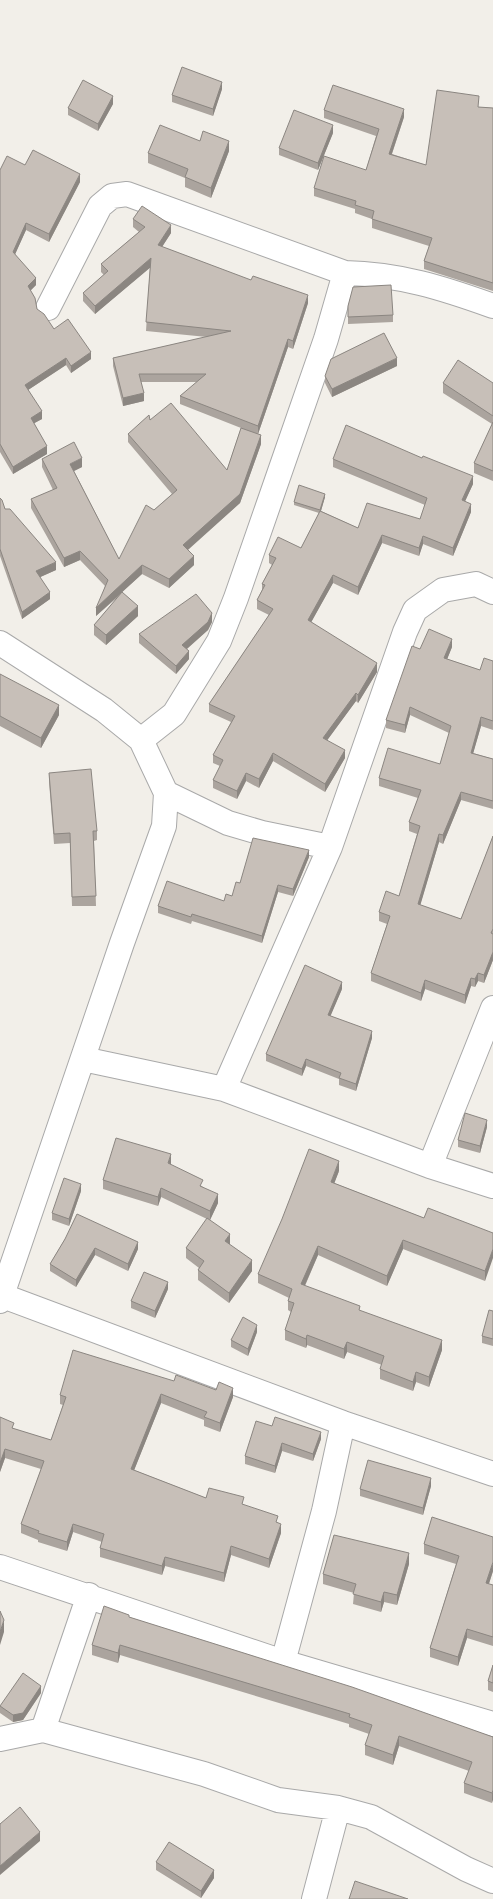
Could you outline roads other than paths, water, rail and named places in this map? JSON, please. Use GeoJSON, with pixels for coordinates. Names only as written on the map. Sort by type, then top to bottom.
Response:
{"type":"FeatureCollection","features":[{"type":"Feature","properties":{"kind":"street"},"geometry":{"type":"LineString","coordinates":[[48,308],[100,206],[112,196],[127,194],[345,273],[368,273],[432,284],[493,306]]}},
{"type":"Feature","properties":{"kind":"street"},"geometry":{"type":"LineString","coordinates":[[141,740],[174,714],[219,641],[236,598],[326,339],[345,273]]}},
{"type":"Feature","properties":{"kind":"street"},"geometry":{"type":"LineString","coordinates":[[224,1089],[330,847],[405,632],[415,610],[443,590],[476,584],[493,592]]}},
{"type":"Feature","properties":{"kind":"street"},"geometry":{"type":"LineString","coordinates":[[0,643],[104,710],[141,740],[166,793],[164,826],[2,1298],[343,1424],[493,1474]]}},
{"type":"Feature","properties":{"kind":"street"},"geometry":{"type":"LineString","coordinates":[[166,793],[228,823],[262,833],[330,847]]}},
{"type":"Feature","properties":{"kind":"street"},"geometry":{"type":"LineString","coordinates":[[430,1166],[493,1008]]}},
{"type":"Feature","properties":{"kind":"street"},"geometry":{"type":"LineString","coordinates":[[83,1059],[224,1089],[430,1166],[493,1186]]}},
{"type":"Feature","properties":{"kind":"street"},"geometry":{"type":"LineString","coordinates":[[283,1662],[324,1510],[343,1424]]}},
{"type":"Feature","properties":{"kind":"street"},"geometry":{"type":"LineString","coordinates":[[0,1567],[283,1662],[493,1724]]}},
{"type":"Feature","properties":{"kind":"street"},"geometry":{"type":"LineString","coordinates":[[43,1730],[89,1596]]}},
{"type":"Feature","properties":{"kind":"street"},"geometry":{"type":"LineString","coordinates":[[0,1739],[43,1730],[204,1774],[278,1800],[338,1808],[371,1817],[466,1869],[493,1881]]}},
{"type":"Feature","properties":{"kind":"street"},"geometry":{"type":"LineString","coordinates":[[314,1899],[338,1808]]}}]}
